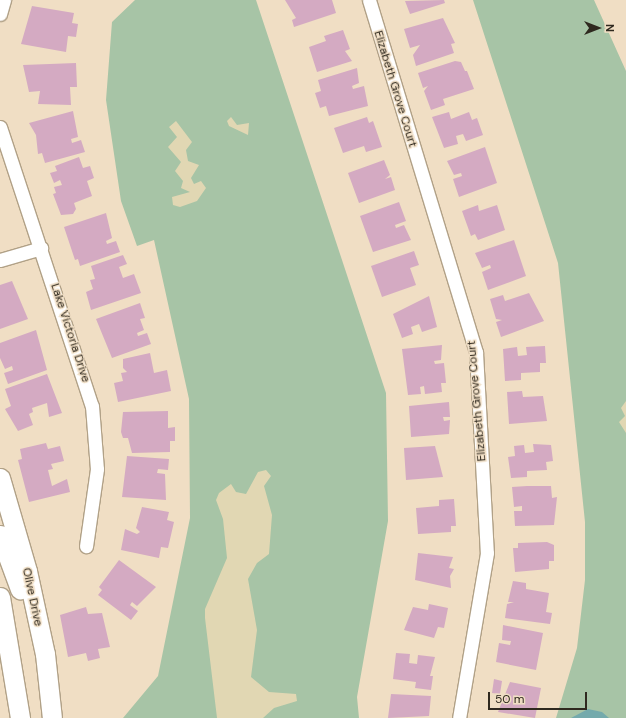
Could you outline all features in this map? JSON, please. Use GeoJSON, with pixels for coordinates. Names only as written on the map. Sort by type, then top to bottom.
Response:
{"type":"FeatureCollection","features":[{"type":"Feature","properties":{"kind":"main road","name":"Olive Drive"},"geometry":{"type":"LineString","coordinates":[[0,478],[27,571],[45,654],[52,718]]}},
{"type":"Feature","properties":{"kind":"main road"},"geometry":{"type":"LineString","coordinates":[[0,535],[45,654]]}},
{"type":"Feature","properties":{"kind":"main road"},"geometry":{"type":"LineString","coordinates":[[0,597],[20,718]]}},
{"type":"Feature","properties":{"kind":"street"},"geometry":{"type":"LineString","coordinates":[[0,14],[4,0]]}},
{"type":"Feature","properties":{"kind":"street","name":"Elizabeth Grove Court"},"geometry":{"type":"LineString","coordinates":[[369,0],[476,352],[487,552],[459,718]]}},
{"type":"Feature","properties":{"kind":"street","name":"Lake Victoria Drive"},"geometry":{"type":"LineString","coordinates":[[0,127],[92,406],[97,469],[86,546]]}},
{"type":"Feature","properties":{"kind":"street"},"geometry":{"type":"LineString","coordinates":[[0,260],[41,248]]}},
{"type":"Feature","properties":{"kind":"green space"},"geometry":{"type":"Polygon","coordinates":[[[135,0],[256,0],[386,393],[388,521],[357,697],[359,718],[123,718],[158,676],[190,518],[189,399],[154,240],[137,246],[121,201],[106,100],[112,22],[135,0]]]}},
{"type":"Feature","properties":{"kind":"green space"},"geometry":{"type":"Polygon","coordinates":[[[473,0],[594,0],[626,71],[626,718],[556,718],[577,648],[585,580],[585,522],[558,263],[473,0]]]}},
{"type":"Feature","properties":{"kind":"sand"},"geometry":{"type":"Polygon","coordinates":[[[231,117],[237,125],[249,123],[248,135],[229,126],[227,121],[231,117]]]}},
{"type":"Feature","properties":{"kind":"sand"},"geometry":{"type":"Polygon","coordinates":[[[176,121],[192,142],[186,150],[188,161],[199,165],[191,178],[194,184],[201,181],[206,188],[197,201],[180,207],[173,205],[172,197],[190,192],[181,188],[183,181],[175,171],[181,162],[168,147],[177,137],[169,127],[176,121]]]}},
{"type":"Feature","properties":{"kind":"sand"},"geometry":{"type":"Polygon","coordinates":[[[626,401],[626,433],[619,422],[625,416],[621,408],[626,401]]]}},
{"type":"Feature","properties":{"kind":"sand"},"geometry":{"type":"Polygon","coordinates":[[[266,470],[271,476],[264,486],[272,515],[269,554],[257,563],[248,579],[257,630],[251,677],[269,692],[296,694],[297,701],[274,708],[263,718],[217,718],[205,618],[205,609],[227,558],[223,519],[216,500],[219,493],[231,484],[236,492],[246,494],[258,472],[266,470]]]}},
{"type":"Feature","properties":{"kind":"water"},"geometry":{"type":"Polygon","coordinates":[[[588,709],[602,712],[609,718],[571,718],[588,709]]]}},
{"type":"Feature","properties":{"kind":"building"},"geometry":{"type":"Polygon","coordinates":[[[285,0],[332,0],[336,13],[294,27],[292,20],[296,18],[285,0]]]}},
{"type":"Feature","properties":{"kind":"building"},"geometry":{"type":"Polygon","coordinates":[[[444,0],[445,3],[410,14],[405,1],[444,0]]]}},
{"type":"Feature","properties":{"kind":"building"},"geometry":{"type":"Polygon","coordinates":[[[32,6],[74,13],[72,23],[78,24],[76,37],[68,36],[66,52],[21,44],[32,6]]]}},
{"type":"Feature","properties":{"kind":"building"},"geometry":{"type":"Polygon","coordinates":[[[443,18],[455,43],[451,44],[454,53],[416,66],[413,55],[420,45],[410,48],[404,29],[443,18]]]}},
{"type":"Feature","properties":{"kind":"building"},"geometry":{"type":"Polygon","coordinates":[[[343,30],[350,49],[345,51],[352,61],[317,72],[309,47],[326,41],[324,36],[343,30]]]}},
{"type":"Feature","properties":{"kind":"building"},"geometry":{"type":"Polygon","coordinates":[[[455,61],[461,62],[465,71],[467,71],[474,89],[443,99],[445,105],[431,110],[424,91],[428,86],[423,88],[418,73],[455,61]]]}},
{"type":"Feature","properties":{"kind":"building"},"geometry":{"type":"Polygon","coordinates":[[[76,63],[77,87],[70,87],[71,105],[38,104],[40,91],[29,92],[23,65],[76,63]]]}},
{"type":"Feature","properties":{"kind":"building"},"geometry":{"type":"Polygon","coordinates":[[[357,68],[359,83],[352,86],[353,89],[364,86],[368,106],[329,116],[326,106],[320,108],[315,93],[321,91],[318,80],[357,68]]]}},
{"type":"Feature","properties":{"kind":"building"},"geometry":{"type":"Polygon","coordinates":[[[73,111],[78,137],[71,139],[72,143],[81,140],[85,152],[45,163],[42,153],[38,154],[36,135],[29,123],[73,111]]]}},
{"type":"Feature","properties":{"kind":"building"},"geometry":{"type":"Polygon","coordinates":[[[449,112],[451,119],[469,112],[472,120],[477,118],[483,135],[466,141],[463,134],[456,136],[458,144],[444,148],[432,117],[449,112]]]}},
{"type":"Feature","properties":{"kind":"building"},"geometry":{"type":"Polygon","coordinates":[[[367,117],[369,123],[373,121],[382,147],[366,152],[364,146],[343,153],[334,128],[367,117]]]}},
{"type":"Feature","properties":{"kind":"building"},"geometry":{"type":"Polygon","coordinates":[[[485,147],[497,183],[459,197],[453,179],[462,176],[461,173],[454,175],[447,161],[485,147]]]}},
{"type":"Feature","properties":{"kind":"building"},"geometry":{"type":"Polygon","coordinates":[[[79,157],[83,168],[90,166],[94,178],[87,181],[92,196],[74,203],[76,209],[73,214],[61,215],[53,194],[56,193],[54,187],[62,185],[60,180],[54,183],[50,173],[57,171],[55,166],[79,157]]]}},
{"type":"Feature","properties":{"kind":"building"},"geometry":{"type":"Polygon","coordinates":[[[384,160],[390,175],[385,179],[391,177],[395,190],[359,203],[348,173],[384,160]]]}},
{"type":"Feature","properties":{"kind":"building"},"geometry":{"type":"Polygon","coordinates":[[[399,202],[406,221],[395,225],[396,228],[404,225],[411,240],[373,252],[360,216],[399,202]]]}},
{"type":"Feature","properties":{"kind":"building"},"geometry":{"type":"Polygon","coordinates":[[[478,205],[479,211],[497,205],[505,230],[478,240],[475,234],[471,236],[462,211],[478,205]]]}},
{"type":"Feature","properties":{"kind":"building"},"geometry":{"type":"Polygon","coordinates":[[[106,213],[112,238],[106,241],[107,244],[116,241],[120,252],[80,266],[78,259],[75,260],[64,227],[106,213]]]}},
{"type":"Feature","properties":{"kind":"building"},"geometry":{"type":"Polygon","coordinates":[[[514,240],[526,276],[488,290],[482,272],[491,268],[490,265],[482,268],[475,253],[514,240]]]}},
{"type":"Feature","properties":{"kind":"building"},"geometry":{"type":"Polygon","coordinates":[[[414,251],[419,265],[410,268],[416,285],[382,297],[371,266],[414,251]]]}},
{"type":"Feature","properties":{"kind":"building"},"geometry":{"type":"Polygon","coordinates":[[[123,255],[127,264],[119,267],[123,278],[134,274],[141,293],[91,310],[86,292],[93,289],[90,280],[95,279],[91,266],[123,255]]]}},
{"type":"Feature","properties":{"kind":"building"},"geometry":{"type":"Polygon","coordinates":[[[12,281],[28,319],[0,329],[0,285],[12,281]]]}},
{"type":"Feature","properties":{"kind":"building"},"geometry":{"type":"Polygon","coordinates":[[[529,293],[544,321],[501,337],[496,322],[502,320],[496,319],[490,299],[503,295],[505,301],[529,293]]]}},
{"type":"Feature","properties":{"kind":"building"},"geometry":{"type":"Polygon","coordinates":[[[429,296],[437,327],[422,332],[419,324],[411,327],[413,334],[402,338],[393,314],[429,296]]]}},
{"type":"Feature","properties":{"kind":"building"},"geometry":{"type":"Polygon","coordinates":[[[140,303],[145,318],[140,319],[144,330],[137,333],[138,336],[147,333],[151,344],[112,358],[96,319],[140,303]]]}},
{"type":"Feature","properties":{"kind":"building"},"geometry":{"type":"Polygon","coordinates":[[[36,330],[47,370],[8,384],[4,373],[13,370],[12,366],[5,369],[0,358],[0,343],[36,330]]]}},
{"type":"Feature","properties":{"kind":"building"},"geometry":{"type":"Polygon","coordinates":[[[442,345],[441,360],[434,361],[435,364],[444,363],[446,383],[441,383],[442,392],[425,394],[424,386],[420,387],[421,394],[408,395],[402,349],[442,345]]]}},
{"type":"Feature","properties":{"kind":"building"},"geometry":{"type":"Polygon","coordinates":[[[545,346],[546,363],[540,363],[540,372],[521,373],[521,380],[505,381],[503,349],[517,347],[518,356],[527,355],[526,347],[545,346]]]}},
{"type":"Feature","properties":{"kind":"building"},"geometry":{"type":"Polygon","coordinates":[[[150,353],[154,373],[167,370],[171,391],[118,402],[114,383],[123,381],[121,373],[127,372],[123,368],[123,359],[150,353]]]}},
{"type":"Feature","properties":{"kind":"building"},"geometry":{"type":"Polygon","coordinates":[[[47,374],[62,413],[49,417],[47,403],[32,408],[33,412],[29,414],[33,425],[18,431],[5,409],[11,406],[5,389],[47,374]]]}},
{"type":"Feature","properties":{"kind":"building"},"geometry":{"type":"Polygon","coordinates":[[[522,391],[523,397],[543,396],[547,421],[509,424],[507,392],[522,391]]]}},
{"type":"Feature","properties":{"kind":"building"},"geometry":{"type":"Polygon","coordinates":[[[449,402],[450,417],[443,417],[444,421],[450,420],[449,434],[411,437],[409,406],[449,402]]]}},
{"type":"Feature","properties":{"kind":"building"},"geometry":{"type":"Polygon","coordinates":[[[168,411],[168,428],[175,427],[175,441],[170,441],[170,452],[132,453],[128,438],[123,438],[121,432],[123,412],[168,411]]]}},
{"type":"Feature","properties":{"kind":"building"},"geometry":{"type":"Polygon","coordinates":[[[46,443],[48,449],[60,446],[64,461],[51,464],[53,469],[48,470],[52,486],[67,479],[70,492],[29,502],[18,460],[22,459],[20,449],[46,443]]]}},
{"type":"Feature","properties":{"kind":"building"},"geometry":{"type":"Polygon","coordinates":[[[533,444],[551,445],[553,461],[546,462],[547,470],[527,471],[527,477],[511,478],[508,457],[515,456],[514,446],[524,445],[525,453],[534,452],[533,444]]]}},
{"type":"Feature","properties":{"kind":"building"},"geometry":{"type":"Polygon","coordinates":[[[435,446],[443,477],[406,480],[404,448],[435,446]]]}},
{"type":"Feature","properties":{"kind":"building"},"geometry":{"type":"Polygon","coordinates":[[[127,456],[169,459],[168,470],[158,469],[157,473],[165,474],[166,500],[122,497],[127,456]]]}},
{"type":"Feature","properties":{"kind":"building"},"geometry":{"type":"Polygon","coordinates":[[[551,486],[552,498],[557,497],[554,525],[515,526],[514,511],[522,511],[522,506],[514,507],[512,487],[551,486]]]}},
{"type":"Feature","properties":{"kind":"building"},"geometry":{"type":"Polygon","coordinates":[[[454,499],[456,526],[451,526],[451,532],[418,534],[416,508],[439,506],[439,500],[454,499]]]}},
{"type":"Feature","properties":{"kind":"building"},"geometry":{"type":"Polygon","coordinates":[[[142,507],[169,512],[167,520],[174,522],[168,548],[161,547],[159,558],[121,550],[125,529],[137,534],[140,532],[136,528],[142,507]]]}},
{"type":"Feature","properties":{"kind":"building"},"geometry":{"type":"Polygon","coordinates":[[[547,542],[554,545],[554,561],[549,561],[549,569],[515,572],[513,548],[518,548],[518,543],[547,542]]]}},
{"type":"Feature","properties":{"kind":"building"},"geometry":{"type":"Polygon","coordinates":[[[418,553],[453,557],[449,568],[454,569],[450,576],[451,588],[415,580],[418,553]]]}},
{"type":"Feature","properties":{"kind":"building"},"geometry":{"type":"Polygon","coordinates":[[[119,560],[156,587],[137,606],[132,602],[130,605],[138,611],[131,620],[98,595],[102,590],[99,587],[119,560]]]}},
{"type":"Feature","properties":{"kind":"building"},"geometry":{"type":"Polygon","coordinates":[[[513,581],[526,583],[526,589],[549,593],[546,612],[552,613],[550,624],[505,618],[507,604],[514,602],[508,602],[513,581]]]}},
{"type":"Feature","properties":{"kind":"building"},"geometry":{"type":"Polygon","coordinates":[[[429,604],[448,608],[444,628],[438,627],[434,638],[404,630],[413,607],[428,610],[429,604]]]}},
{"type":"Feature","properties":{"kind":"building"},"geometry":{"type":"Polygon","coordinates":[[[86,607],[88,614],[102,613],[110,647],[98,649],[100,658],[88,661],[86,653],[68,657],[60,615],[86,607]]]}},
{"type":"Feature","properties":{"kind":"building"},"geometry":{"type":"Polygon","coordinates":[[[503,625],[543,633],[536,670],[496,662],[499,643],[510,645],[511,641],[502,640],[503,625]]]}},
{"type":"Feature","properties":{"kind":"building"},"geometry":{"type":"Polygon","coordinates":[[[396,653],[410,654],[409,663],[417,664],[418,655],[435,657],[430,676],[433,676],[431,690],[415,688],[416,682],[393,679],[396,653]]]}},
{"type":"Feature","properties":{"kind":"building"},"geometry":{"type":"Polygon","coordinates":[[[494,679],[502,681],[500,694],[492,693],[494,679]]]}},
{"type":"Feature","properties":{"kind":"building"},"geometry":{"type":"Polygon","coordinates":[[[510,682],[541,688],[535,718],[498,712],[510,682]]]}},
{"type":"Feature","properties":{"kind":"building"},"geometry":{"type":"Polygon","coordinates":[[[391,694],[431,696],[429,716],[388,718],[391,694]]]}}]}
